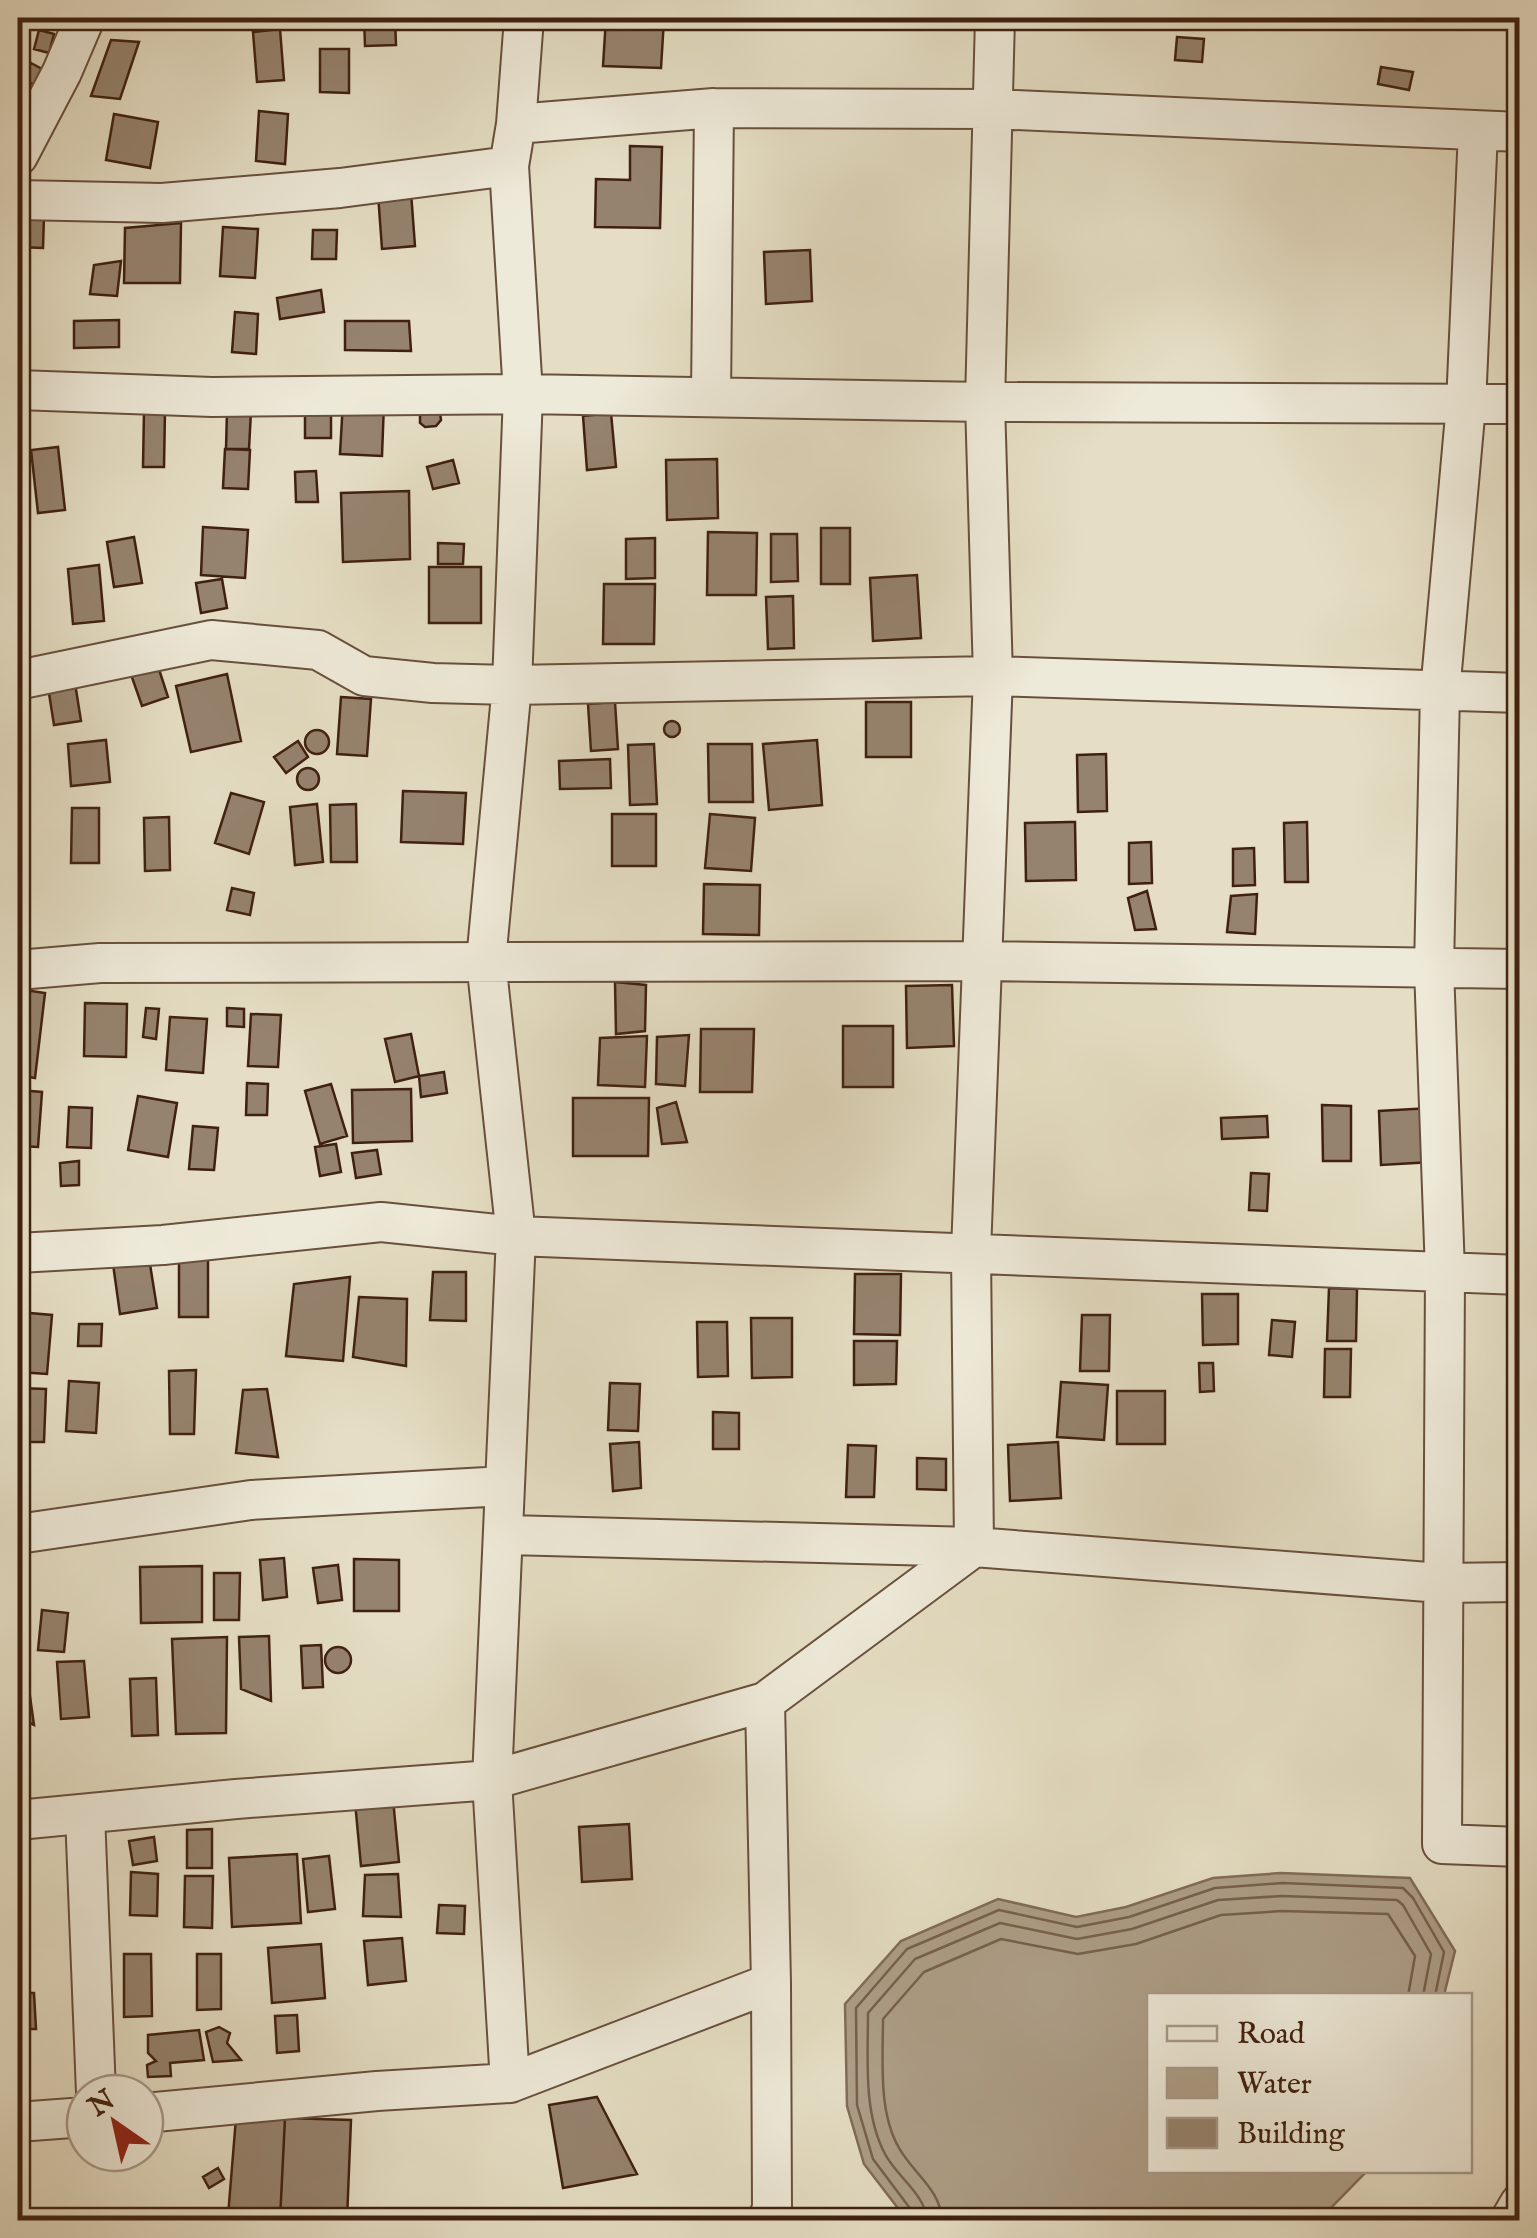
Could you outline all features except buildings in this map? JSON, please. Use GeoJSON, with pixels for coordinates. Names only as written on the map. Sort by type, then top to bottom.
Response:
{"type":"FeatureCollection","features":[{"type":"Feature","properties":{"kind":"street"},"geometry":{"type":"LineString","coordinates":[[18,156],[85,18]]}},
{"type":"Feature","properties":{"kind":"street"},"geometry":{"type":"LineString","coordinates":[[510,2083],[492,1780],[516,1236],[486,961],[512,685],[524,394],[509,166],[524,18]]}},
{"type":"Feature","properties":{"kind":"street"},"geometry":{"type":"LineString","coordinates":[[974,1546],[971,1252],[993,676],[985,402],[995,18]]}},
{"type":"Feature","properties":{"kind":"street"},"geometry":{"type":"LineString","coordinates":[[516,124],[714,108],[992,109],[1520,132]]}},
{"type":"Feature","properties":{"kind":"street"},"geometry":{"type":"LineString","coordinates":[[711,396],[714,108]]}},
{"type":"Feature","properties":{"kind":"street"},"geometry":{"type":"LineString","coordinates":[[1478,131],[1466,405],[1440,692],[1434,968],[1446,1272],[1442,1844],[1520,1847]]}},
{"type":"Feature","properties":{"kind":"street"},"geometry":{"type":"LineString","coordinates":[[18,200],[162,203],[340,188],[509,166]]}},
{"type":"Feature","properties":{"kind":"street"},"geometry":{"type":"LineString","coordinates":[[18,390],[212,397],[524,394],[985,402],[1520,404]]}},
{"type":"Feature","properties":{"kind":"street"},"geometry":{"type":"LineString","coordinates":[[18,680],[211,640],[318,650],[364,676],[433,683],[993,676],[1520,692]]}},
{"type":"Feature","properties":{"kind":"street"},"geometry":{"type":"LineString","coordinates":[[18,970],[100,964],[486,961],[983,961],[1520,969]]}},
{"type":"Feature","properties":{"kind":"street"},"geometry":{"type":"LineString","coordinates":[[18,1253],[164,1245],[381,1222],[516,1236],[1520,1275]]}},
{"type":"Feature","properties":{"kind":"street"},"geometry":{"type":"LineString","coordinates":[[18,1534],[251,1500],[505,1486]]}},
{"type":"Feature","properties":{"kind":"street"},"geometry":{"type":"LineString","coordinates":[[504,1536],[974,1546],[1442,1584],[1520,1582]]}},
{"type":"Feature","properties":{"kind":"street"},"geometry":{"type":"LineString","coordinates":[[18,1820],[492,1780],[765,1702],[974,1546]]}},
{"type":"Feature","properties":{"kind":"street"},"geometry":{"type":"LineString","coordinates":[[765,1702],[772,2209],[766,2220]]}},
{"type":"Feature","properties":{"kind":"street"},"geometry":{"type":"LineString","coordinates":[[85,1814],[95,2073]]}},
{"type":"Feature","properties":{"kind":"street"},"geometry":{"type":"LineString","coordinates":[[165,2111],[510,2083],[771,1982]]}},
{"type":"Feature","properties":{"kind":"street"},"geometry":{"type":"LineString","coordinates":[[18,2122],[65,2118]]}},
{"type":"Feature","properties":{"kind":"street"},"geometry":{"type":"LineString","coordinates":[[1510,2220],[1520,2202]]}},
{"type":"Feature","properties":{"kind":"water"},"geometry":{"type":"Polygon","coordinates":[[[1281,1873],[1410,1878],[1455,1951],[1444,1993],[1147,1993],[1147,2173],[1365,2173],[1319,2220],[907,2220],[864,2164],[847,2106],[845,2004],[901,1941],[998,1899],[1076,1917],[1126,1907],[1213,1878],[1281,1873]]]}}]}
